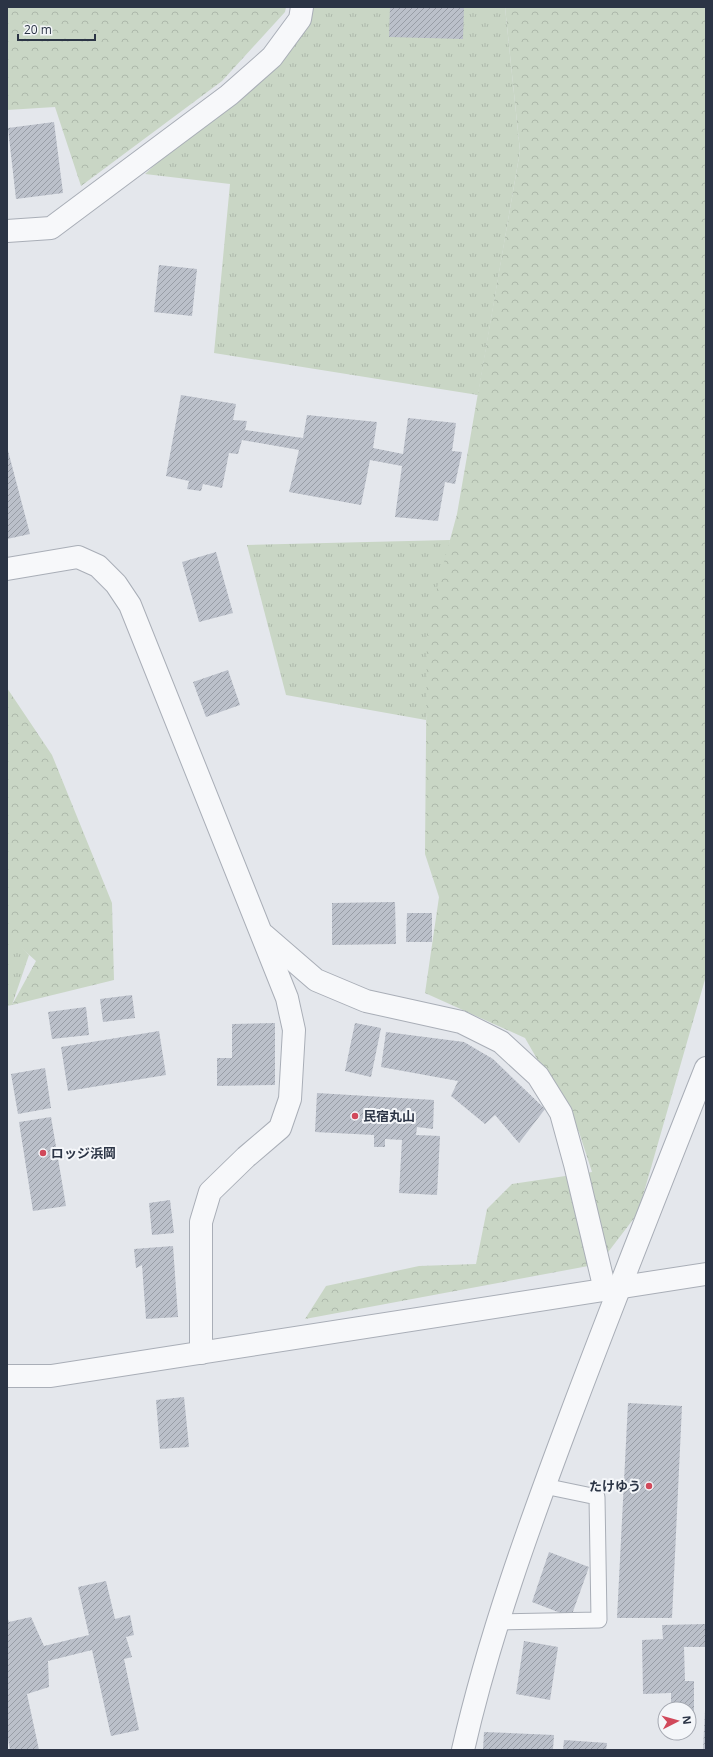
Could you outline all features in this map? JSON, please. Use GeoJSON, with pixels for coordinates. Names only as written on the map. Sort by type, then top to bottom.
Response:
{"type":"FeatureCollection","features":[{"type":"Feature","properties":{"kind":"street"},"geometry":{"type":"LineString","coordinates":[[7,231],[51,228],[230,95],[272,57],[300,19],[302,7]]}},
{"type":"Feature","properties":{"kind":"street"},"geometry":{"type":"LineString","coordinates":[[7,569],[78,557],[98,566],[116,584],[130,605],[287,998],[294,1030],[290,1099],[280,1128],[246,1157],[210,1192],[201,1222],[201,1353]]}},
{"type":"Feature","properties":{"kind":"street"},"geometry":{"type":"LineString","coordinates":[[261,932],[316,980],[366,1002],[461,1022],[501,1042],[538,1076],[561,1113],[612,1289]]}},
{"type":"Feature","properties":{"kind":"street"},"geometry":{"type":"LineString","coordinates":[[463,1750],[498,1622],[612,1289],[706,1068]]}},
{"type":"Feature","properties":{"kind":"street"},"geometry":{"type":"LineString","coordinates":[[7,1376],[51,1376],[706,1274]]}},
{"type":"Feature","properties":{"kind":"lane"},"geometry":{"type":"LineString","coordinates":[[498,1622],[599,1620],[597,1497],[544,1486]]}},
{"type":"Feature","properties":{"kind":"green space"},"geometry":{"type":"Polygon","coordinates":[[[7,7],[286,7],[285,12],[222,81],[81,186],[55,107],[7,110],[7,7]]]}},
{"type":"Feature","properties":{"kind":"green space"},"geometry":{"type":"Polygon","coordinates":[[[301,7],[505,7],[520,151],[478,395],[214,353],[230,184],[145,174],[263,65],[301,7]]]}},
{"type":"Feature","properties":{"kind":"green space"},"geometry":{"type":"Polygon","coordinates":[[[505,7],[706,7],[706,976],[638,1213],[599,1264],[305,1319],[326,1286],[419,1266],[476,1264],[487,1209],[512,1184],[592,1172],[579,1132],[525,1038],[425,993],[439,897],[425,854],[427,625],[457,514],[520,151],[505,7]]]}},
{"type":"Feature","properties":{"kind":"green space"},"geometry":{"type":"Polygon","coordinates":[[[450,540],[426,720],[286,695],[247,545],[450,540]]]}},
{"type":"Feature","properties":{"kind":"green space"},"geometry":{"type":"Polygon","coordinates":[[[7,688],[52,755],[112,903],[114,980],[12,1005],[36,961],[7,935],[7,688]]]}},
{"type":"Feature","properties":{"kind":"green space"},"geometry":{"type":"Polygon","coordinates":[[[7,932],[29,955],[12,1005],[7,1006],[7,932]]]}},
{"type":"Feature","properties":{"kind":"building"},"geometry":{"type":"Polygon","coordinates":[[[390,7],[464,7],[463,39],[389,37],[390,7]]]}},
{"type":"Feature","properties":{"kind":"building"},"geometry":{"type":"Polygon","coordinates":[[[54,122],[63,193],[16,199],[8,128],[54,122]]]}},
{"type":"Feature","properties":{"kind":"building"},"geometry":{"type":"Polygon","coordinates":[[[159,265],[197,269],[192,316],[154,312],[159,265]]]}},
{"type":"Feature","properties":{"kind":"building"},"geometry":{"type":"Polygon","coordinates":[[[181,395],[236,404],[233,420],[247,421],[245,430],[303,438],[307,415],[377,422],[373,448],[403,454],[408,418],[456,423],[452,451],[462,452],[455,484],[445,482],[438,521],[395,517],[402,466],[370,460],[361,505],[289,492],[299,450],[242,440],[238,454],[229,453],[222,488],[203,484],[201,491],[187,489],[189,481],[166,476],[181,395]]]}},
{"type":"Feature","properties":{"kind":"building"},"geometry":{"type":"Polygon","coordinates":[[[7,447],[30,534],[7,539],[7,447]]]}},
{"type":"Feature","properties":{"kind":"building"},"geometry":{"type":"Polygon","coordinates":[[[216,552],[233,613],[199,622],[182,562],[216,552]]]}},
{"type":"Feature","properties":{"kind":"building"},"geometry":{"type":"Polygon","coordinates":[[[228,670],[240,705],[206,717],[193,682],[228,670]]]}},
{"type":"Feature","properties":{"kind":"building"},"geometry":{"type":"Polygon","coordinates":[[[395,902],[396,944],[332,945],[332,903],[395,902]]]}},
{"type":"Feature","properties":{"kind":"building"},"geometry":{"type":"Polygon","coordinates":[[[407,913],[432,913],[432,942],[406,942],[407,913]]]}},
{"type":"Feature","properties":{"kind":"building"},"geometry":{"type":"Polygon","coordinates":[[[132,995],[135,1018],[103,1022],[100,999],[132,995]]]}},
{"type":"Feature","properties":{"kind":"building"},"geometry":{"type":"Polygon","coordinates":[[[86,1007],[89,1035],[52,1039],[48,1012],[86,1007]]]}},
{"type":"Feature","properties":{"kind":"building"},"geometry":{"type":"Polygon","coordinates":[[[275,1023],[275,1085],[217,1086],[217,1058],[232,1058],[232,1024],[275,1023]]]}},
{"type":"Feature","properties":{"kind":"building"},"geometry":{"type":"Polygon","coordinates":[[[355,1023],[381,1028],[371,1077],[345,1071],[355,1023]]]}},
{"type":"Feature","properties":{"kind":"building"},"geometry":{"type":"Polygon","coordinates":[[[159,1031],[166,1075],[68,1091],[61,1047],[159,1031]]]}},
{"type":"Feature","properties":{"kind":"building"},"geometry":{"type":"Polygon","coordinates":[[[386,1032],[464,1042],[493,1059],[545,1109],[519,1143],[495,1115],[485,1124],[451,1096],[458,1081],[381,1067],[386,1032]]]}},
{"type":"Feature","properties":{"kind":"building"},"geometry":{"type":"Polygon","coordinates":[[[45,1068],[51,1108],[18,1114],[11,1074],[45,1068]]]}},
{"type":"Feature","properties":{"kind":"building"},"geometry":{"type":"Polygon","coordinates":[[[317,1093],[434,1100],[433,1129],[417,1127],[416,1135],[440,1136],[437,1195],[399,1193],[402,1140],[385,1139],[385,1147],[374,1147],[374,1135],[315,1132],[317,1093]]]}},
{"type":"Feature","properties":{"kind":"building"},"geometry":{"type":"Polygon","coordinates":[[[51,1117],[66,1206],[33,1211],[19,1122],[51,1117]]]}},
{"type":"Feature","properties":{"kind":"building"},"geometry":{"type":"Polygon","coordinates":[[[170,1200],[174,1233],[152,1235],[149,1203],[170,1200]]]}},
{"type":"Feature","properties":{"kind":"building"},"geometry":{"type":"Polygon","coordinates":[[[173,1246],[178,1317],[146,1319],[142,1265],[136,1268],[134,1249],[173,1246]]]}},
{"type":"Feature","properties":{"kind":"building"},"geometry":{"type":"Polygon","coordinates":[[[184,1397],[189,1447],[160,1449],[156,1400],[184,1397]]]}},
{"type":"Feature","properties":{"kind":"building"},"geometry":{"type":"Polygon","coordinates":[[[628,1403],[682,1406],[672,1618],[617,1618],[628,1403]]]}},
{"type":"Feature","properties":{"kind":"building"},"geometry":{"type":"Polygon","coordinates":[[[549,1552],[589,1567],[571,1617],[532,1602],[549,1552]]]}},
{"type":"Feature","properties":{"kind":"building"},"geometry":{"type":"Polygon","coordinates":[[[106,1581],[115,1619],[130,1615],[134,1635],[126,1637],[132,1657],[124,1659],[139,1730],[111,1736],[92,1650],[48,1661],[49,1687],[27,1694],[39,1750],[10,1750],[7,1734],[7,1616],[9,1622],[31,1617],[44,1646],[89,1635],[78,1587],[106,1581]]]}},
{"type":"Feature","properties":{"kind":"building"},"geometry":{"type":"Polygon","coordinates":[[[706,1624],[706,1647],[684,1647],[685,1681],[694,1681],[694,1701],[671,1701],[671,1693],[643,1694],[642,1640],[663,1639],[662,1625],[706,1624]]]}},
{"type":"Feature","properties":{"kind":"building"},"geometry":{"type":"Polygon","coordinates":[[[524,1641],[558,1647],[550,1700],[516,1694],[524,1641]]]}},
{"type":"Feature","properties":{"kind":"building"},"geometry":{"type":"Polygon","coordinates":[[[705,1710],[706,1750],[703,1750],[705,1710]]]}},
{"type":"Feature","properties":{"kind":"building"},"geometry":{"type":"Polygon","coordinates":[[[484,1732],[554,1735],[553,1750],[483,1750],[484,1732]]]}},
{"type":"Feature","properties":{"kind":"building"},"geometry":{"type":"Polygon","coordinates":[[[564,1740],[607,1743],[606,1750],[563,1750],[564,1740]]]}},
{"type":"Feature","properties":{"kind":"place","name":"民宿丸山"},"geometry":{"type":"Point","coordinates":[355,1116]}},
{"type":"Feature","properties":{"kind":"place","name":"ロッジ浜岡"},"geometry":{"type":"Point","coordinates":[43,1153]}},
{"type":"Feature","properties":{"kind":"place","name":"たけゆう"},"geometry":{"type":"Point","coordinates":[649,1486]}}]}
